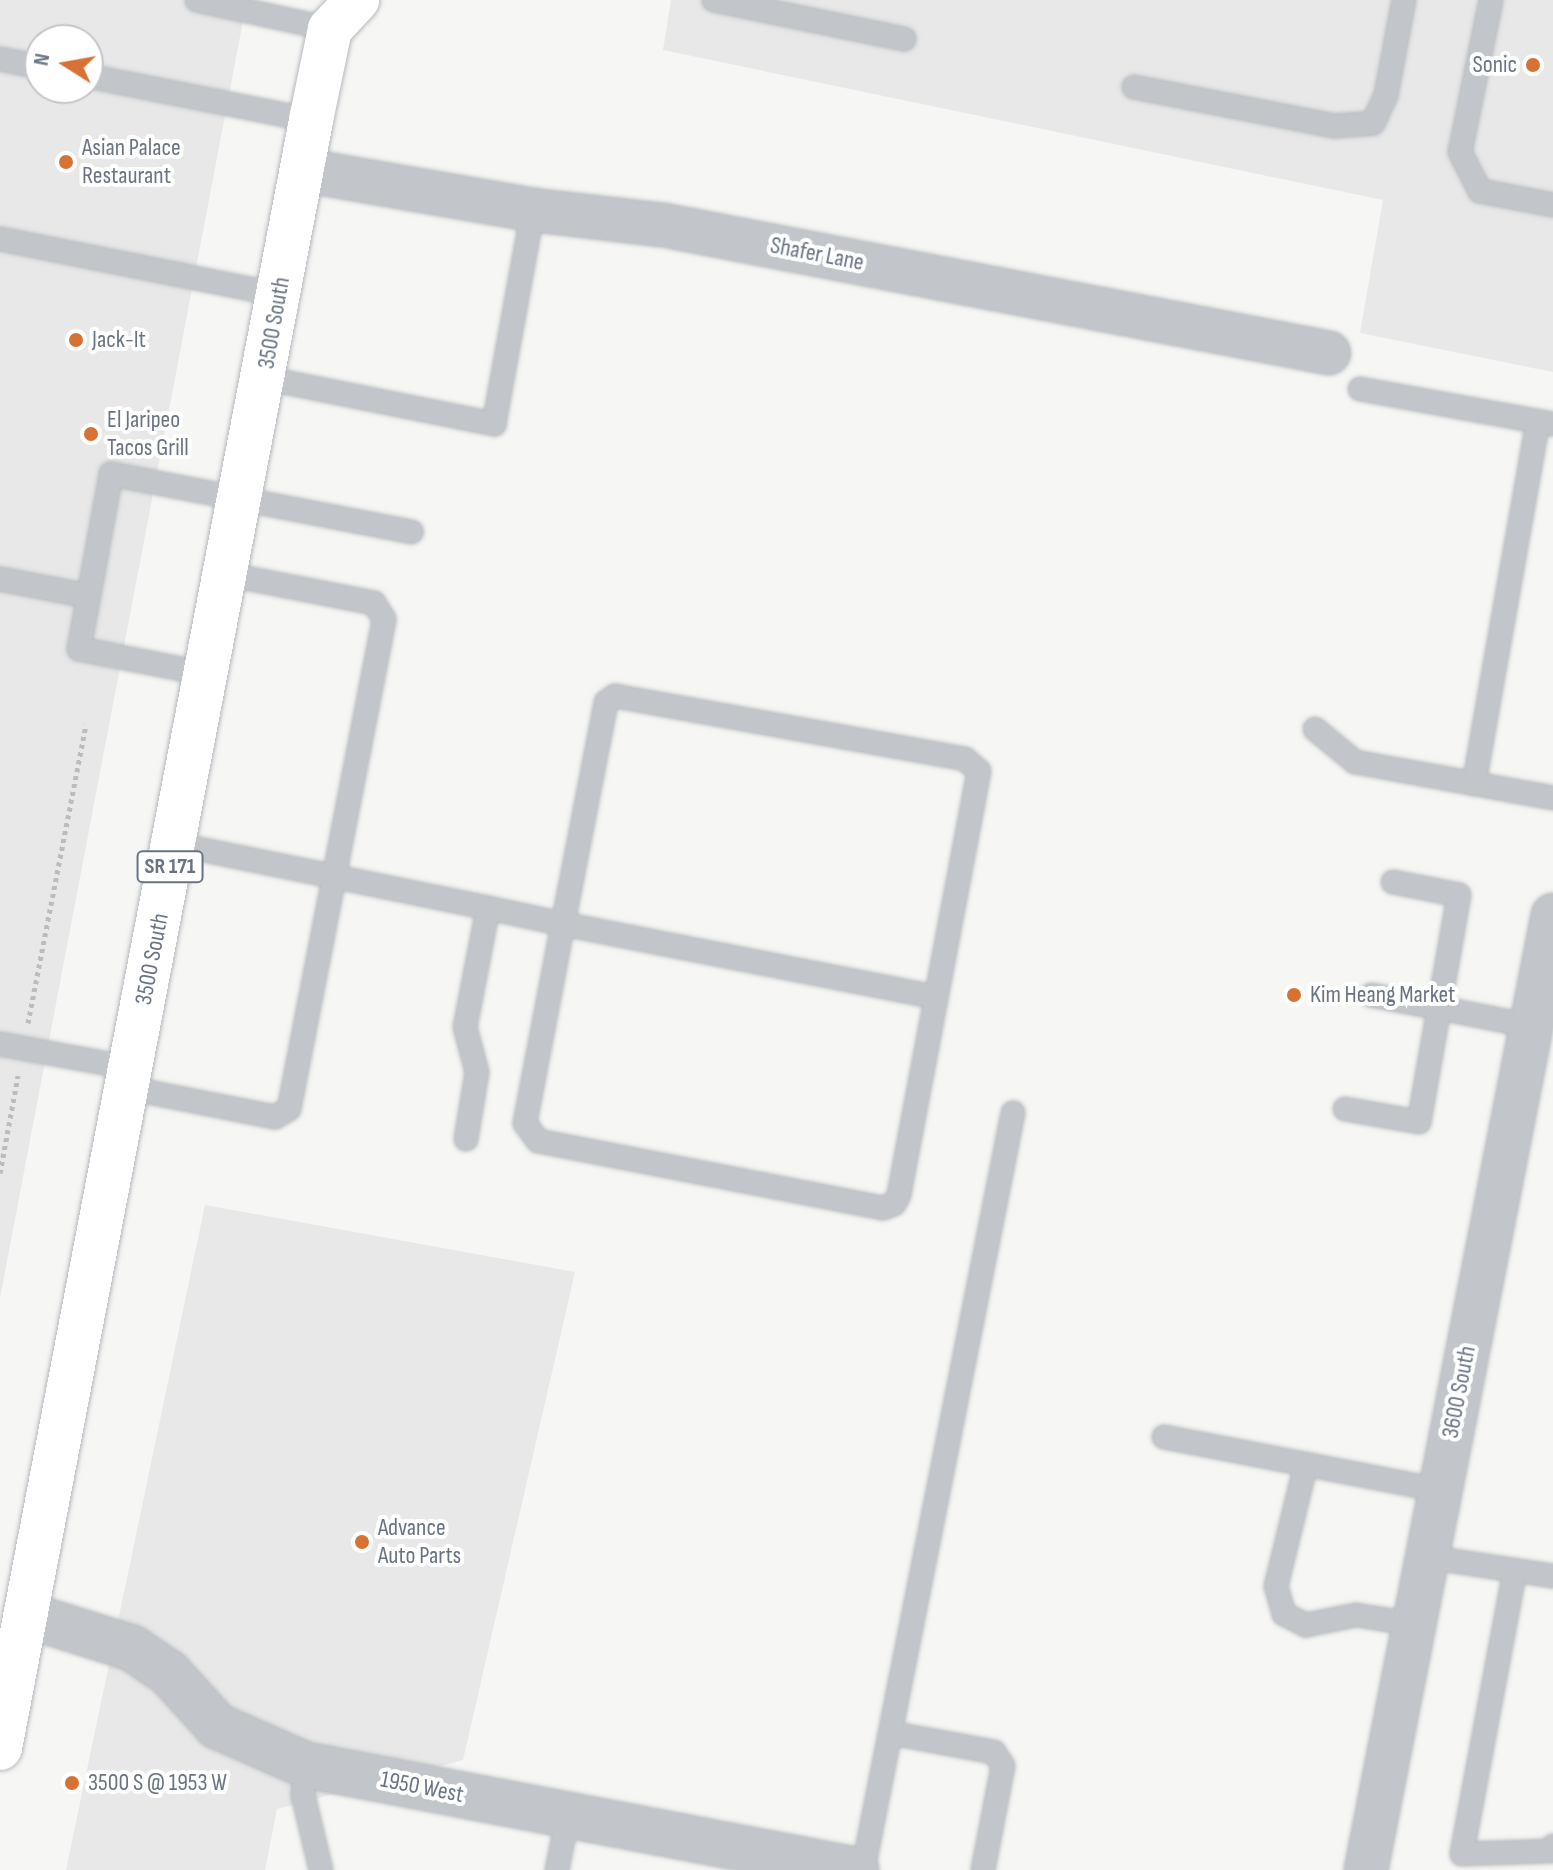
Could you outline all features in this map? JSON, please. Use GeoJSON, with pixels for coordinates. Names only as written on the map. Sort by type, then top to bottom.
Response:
{"type":"FeatureCollection","features":[{"type":"Feature","properties":{"kind":"main road","name":"3500 South"},"geometry":{"type":"LineString","coordinates":[[0,1748],[13,1612],[130,1078],[333,10]]}},
{"type":"Feature","properties":{"kind":"street","name":"Shafer Lane"},"geometry":{"type":"LineString","coordinates":[[302,170],[533,210],[663,225],[1329,353]]}},
{"type":"Feature","properties":{"kind":"street","name":"3600 South"},"geometry":{"type":"LineString","coordinates":[[1366,1870],[1553,915]]}},
{"type":"Feature","properties":{"kind":"street","name":"1950 West"},"geometry":{"type":"LineString","coordinates":[[13,1612],[132,1648],[169,1673],[217,1726],[306,1765],[856,1870]]}},
{"type":"Feature","properties":{"kind":"lane"},"geometry":{"type":"LineString","coordinates":[[197,0],[333,10]]}},
{"type":"Feature","properties":{"kind":"lane"},"geometry":{"type":"LineString","coordinates":[[714,0],[904,39]]}},
{"type":"Feature","properties":{"kind":"lane"},"geometry":{"type":"LineString","coordinates":[[1134,87],[1334,126],[1373,123],[1386,95],[1404,0]]}},
{"type":"Feature","properties":{"kind":"lane"},"geometry":{"type":"LineString","coordinates":[[1491,0],[1460,152],[1480,191],[1553,205]]}},
{"type":"Feature","properties":{"kind":"lane"},"geometry":{"type":"LineString","coordinates":[[0,59],[24,64]]}},
{"type":"Feature","properties":{"kind":"lane"},"geometry":{"type":"LineString","coordinates":[[104,79],[311,120]]}},
{"type":"Feature","properties":{"kind":"lane"},"geometry":{"type":"LineString","coordinates":[[264,378],[494,424],[533,210]]}},
{"type":"Feature","properties":{"kind":"lane"},"geometry":{"type":"LineString","coordinates":[[0,239],[279,295]]}},
{"type":"Feature","properties":{"kind":"lane"},"geometry":{"type":"LineString","coordinates":[[1360,389],[1545,423],[1474,784]]}},
{"type":"Feature","properties":{"kind":"lane"},"geometry":{"type":"LineString","coordinates":[[207,674],[79,649],[111,474],[411,532]]}},
{"type":"Feature","properties":{"kind":"lane"},"geometry":{"type":"LineString","coordinates":[[0,1044],[283,1116],[289,1109],[382,608],[225,574]]}},
{"type":"Feature","properties":{"kind":"lane"},"geometry":{"type":"LineString","coordinates":[[0,579],[88,596]]}},
{"type":"Feature","properties":{"kind":"lane"},"geometry":{"type":"LineString","coordinates":[[615,696],[965,759],[979,771],[894,1204],[883,1208],[538,1141],[525,1123],[563,924],[606,702],[615,696]]}},
{"type":"Feature","properties":{"kind":"lane"},"geometry":{"type":"LineString","coordinates":[[1315,729],[1355,762],[1553,798]]}},
{"type":"Feature","properties":{"kind":"lane"},"geometry":{"type":"LineString","coordinates":[[174,844],[936,997]]}},
{"type":"Feature","properties":{"kind":"lane"},"geometry":{"type":"LineString","coordinates":[[1345,1109],[1419,1122],[1459,895],[1393,882]]}},
{"type":"Feature","properties":{"kind":"lane"},"geometry":{"type":"LineString","coordinates":[[466,1139],[477,1072],[465,1027],[488,908]]}},
{"type":"Feature","properties":{"kind":"lane"},"geometry":{"type":"LineString","coordinates":[[1371,995],[1531,1026]]}},
{"type":"Feature","properties":{"kind":"lane"},"geometry":{"type":"LineString","coordinates":[[863,1870],[1013,1113]]}},
{"type":"Feature","properties":{"kind":"lane"},"geometry":{"type":"LineString","coordinates":[[1164,1437],[1440,1490]]}},
{"type":"Feature","properties":{"kind":"lane"},"geometry":{"type":"LineString","coordinates":[[1306,1464],[1276,1586],[1284,1614],[1306,1625],[1356,1615],[1414,1624]]}},
{"type":"Feature","properties":{"kind":"lane"},"geometry":{"type":"LineString","coordinates":[[1427,1557],[1553,1576]]}},
{"type":"Feature","properties":{"kind":"lane"},"geometry":{"type":"LineString","coordinates":[[1515,1570],[1462,1854],[1552,1851],[1553,1846]]}},
{"type":"Feature","properties":{"kind":"lane"},"geometry":{"type":"LineString","coordinates":[[891,1733],[994,1752],[1003,1766],[983,1870]]}},
{"type":"Feature","properties":{"kind":"lane"},"geometry":{"type":"LineString","coordinates":[[306,1765],[303,1795],[321,1870]]}},
{"type":"Feature","properties":{"kind":"lane"},"geometry":{"type":"LineString","coordinates":[[557,1870],[568,1815]]}},
{"type":"Feature","properties":{"kind":"path"},"geometry":{"type":"LineString","coordinates":[[31,1009],[86,725]]}},
{"type":"Feature","properties":{"kind":"path"},"geometry":{"type":"LineString","coordinates":[[0,1173],[18,1079]]}},
{"type":"Feature","properties":{"kind":"shaded area"},"geometry":{"type":"Polygon","coordinates":[[[0,0],[247,0],[0,1298],[0,0]]]}},
{"type":"Feature","properties":{"kind":"shaded area"},"geometry":{"type":"Polygon","coordinates":[[[671,0],[1553,0],[1553,372],[1360,333],[1383,200],[663,50],[671,0]]]}},
{"type":"Feature","properties":{"kind":"shaded area"},"geometry":{"type":"Polygon","coordinates":[[[205,1205],[575,1272],[463,1760],[277,1809],[265,1870],[66,1870],[205,1205]]]}},
{"type":"Feature","properties":{"kind":"place","name":"Sonic"},"geometry":{"type":"Point","coordinates":[1533,65]}},
{"type":"Feature","properties":{"kind":"place","name":"Asian Palace Restaurant"},"geometry":{"type":"Point","coordinates":[66,162]}},
{"type":"Feature","properties":{"kind":"place","name":"Jack-It"},"geometry":{"type":"Point","coordinates":[76,340]}},
{"type":"Feature","properties":{"kind":"place","name":"El Jaripeo Tacos Grill"},"geometry":{"type":"Point","coordinates":[91,434]}},
{"type":"Feature","properties":{"kind":"place","name":"Kim Heang Market"},"geometry":{"type":"Point","coordinates":[1294,995]}},
{"type":"Feature","properties":{"kind":"place","name":"Advance Auto Parts"},"geometry":{"type":"Point","coordinates":[362,1542]}},
{"type":"Feature","properties":{"kind":"place","name":"3500 S @ 1953 W"},"geometry":{"type":"Point","coordinates":[72,1783]}}]}
